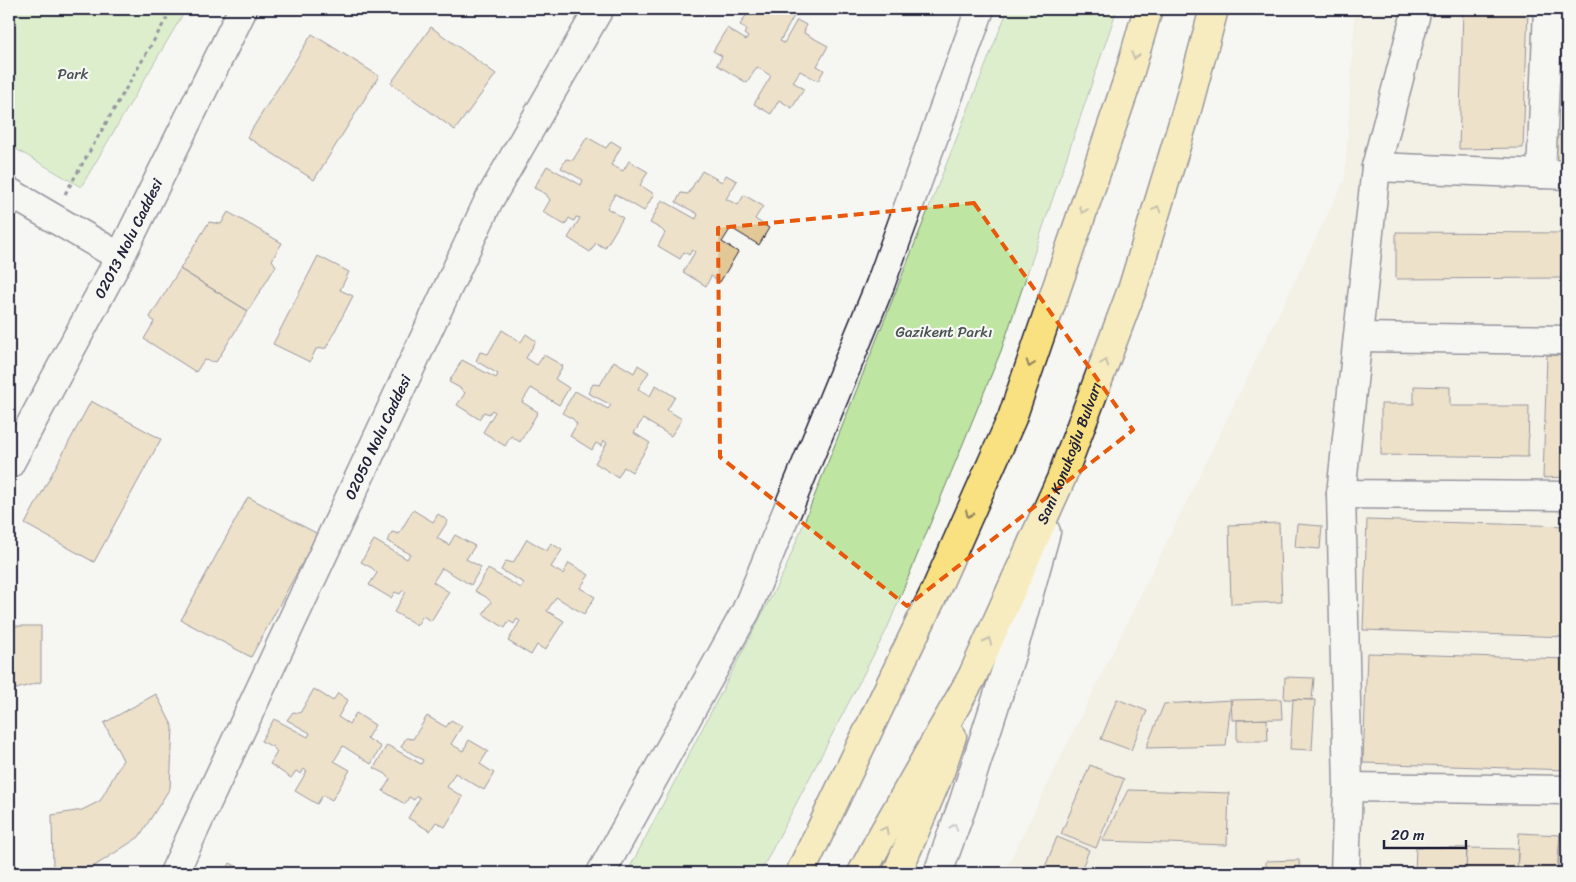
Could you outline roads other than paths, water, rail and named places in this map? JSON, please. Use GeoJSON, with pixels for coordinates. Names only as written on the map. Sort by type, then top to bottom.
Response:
{"type":"FeatureCollection","features":[{"type":"Feature","properties":{"kind":"highway"},"geometry":{"type":"LineString","coordinates":[[800,873],[936,590],[1012,418],[1126,85],[1148,9]]}},
{"type":"Feature","properties":{"kind":"highway","name":"Sani Konukoğlu Bulvarı"},"geometry":{"type":"LineString","coordinates":[[862,873],[972,676],[1061,479],[1133,287],[1186,113],[1214,9]]}},
{"type":"Feature","properties":{"kind":"highway"},"geometry":{"type":"LineString","coordinates":[[897,873],[940,772],[972,676]]}},
{"type":"Feature","properties":{"kind":"street","name":"02013 Nolu Caddesi"},"geometry":{"type":"LineString","coordinates":[[9,465],[120,256],[243,9]]}},
{"type":"Feature","properties":{"kind":"street","name":"02050 Nolu Caddesi"},"geometry":{"type":"LineString","coordinates":[[174,873],[488,202],[599,9]]}},
{"type":"Feature","properties":{"kind":"street"},"geometry":{"type":"LineString","coordinates":[[601,873],[746,611],[880,285],[980,9]]}},
{"type":"Feature","properties":{"kind":"street"},"geometry":{"type":"LineString","coordinates":[[1345,873],[1348,787],[1341,494],[1376,166],[1417,9]]}},
{"type":"Feature","properties":{"kind":"street"},"geometry":{"type":"LineString","coordinates":[[1541,174],[1548,9]]}},
{"type":"Feature","properties":{"kind":"street"},"geometry":{"type":"LineString","coordinates":[[1376,166],[1567,175]]}},
{"type":"Feature","properties":{"kind":"street"},"geometry":{"type":"LineString","coordinates":[[9,192],[120,256]]}},
{"type":"Feature","properties":{"kind":"street"},"geometry":{"type":"LineString","coordinates":[[1358,337],[1567,340]]}},
{"type":"Feature","properties":{"kind":"street"},"geometry":{"type":"LineString","coordinates":[[938,873],[964,801],[1018,633],[1061,479]]}},
{"type":"Feature","properties":{"kind":"street"},"geometry":{"type":"LineString","coordinates":[[1341,494],[1567,496]]}},
{"type":"Feature","properties":{"kind":"street"},"geometry":{"type":"LineString","coordinates":[[1348,787],[1567,790]]}},
{"type":"Feature","properties":{"kind":"park label","name":"Park"},"geometry":{"type":"Point","coordinates":[73,74]}},
{"type":"Feature","properties":{"kind":"park label","name":"Gazikent Parkı"},"geometry":{"type":"Point","coordinates":[944,332]}}]}
